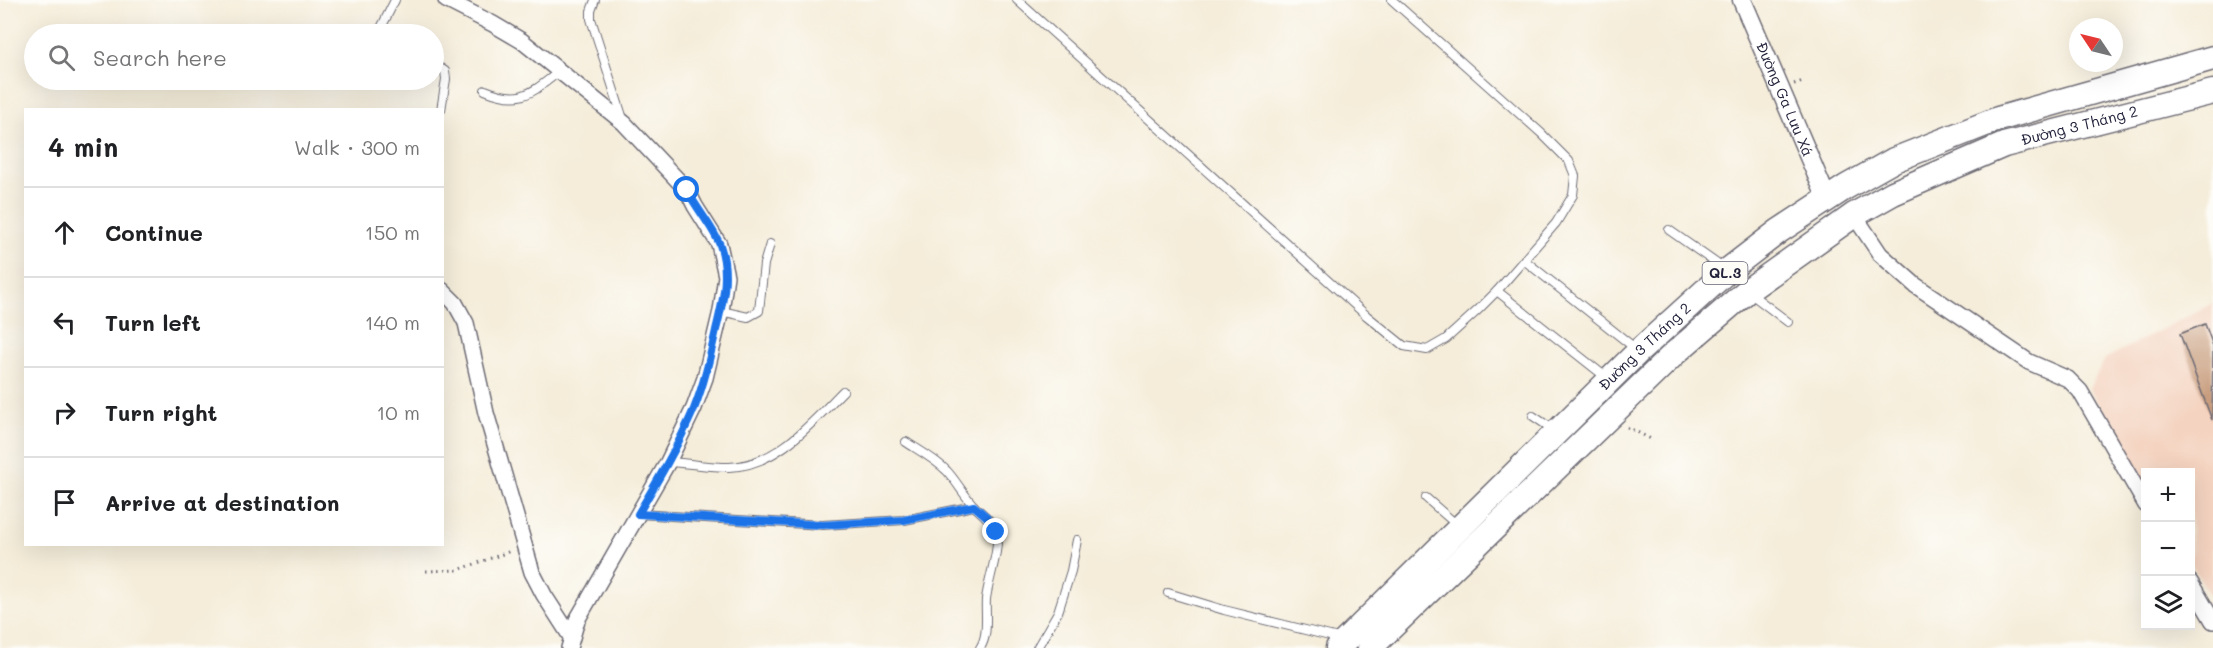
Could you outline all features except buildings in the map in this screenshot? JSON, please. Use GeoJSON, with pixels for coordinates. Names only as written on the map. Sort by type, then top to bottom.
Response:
{"type":"FeatureCollection","features":[{"type":"Feature","properties":{"kind":"highway","name":"Đường 3 Tháng 2"},"geometry":{"type":"LineString","coordinates":[[1342,644],[1639,351],[1727,271],[1779,231],[1836,193],[1894,160],[1998,119],[2213,58]]}},
{"type":"Feature","properties":{"kind":"highway","name":"Đường 3 Tháng 2"},"geometry":{"type":"LineString","coordinates":[[1370,648],[1675,354],[1747,291],[1854,215],[1893,193],[2004,145],[2213,92]]}},
{"type":"Feature","properties":{"kind":"highway"},"geometry":{"type":"LineString","coordinates":[[1836,193],[1854,215]]}},
{"type":"Feature","properties":{"kind":"street"},"geometry":{"type":"LineString","coordinates":[[446,0],[522,41],[624,123],[687,190],[719,244],[726,276],[721,311],[698,398],[668,462],[577,620],[570,642]]}},
{"type":"Feature","properties":{"kind":"street","name":"Đường Ga Lưu Xá"},"geometry":{"type":"LineString","coordinates":[[1742,0],[1836,193]]}},
{"type":"Feature","properties":{"kind":"street"},"geometry":{"type":"LineString","coordinates":[[1854,215],[1880,254],[1915,285],[2030,362],[2068,379],[2080,391],[2141,498]]}},
{"type":"Feature","properties":{"kind":"street"},"geometry":{"type":"LineString","coordinates":[[444,292],[455,303],[466,323],[486,413],[538,585],[570,642]]}},
{"type":"Feature","properties":{"kind":"street"},"geometry":{"type":"LineString","coordinates":[[2195,590],[2213,621]]}},
{"type":"Feature","properties":{"kind":"lane"},"geometry":{"type":"LineString","coordinates":[[383,24],[396,0]]}},
{"type":"Feature","properties":{"kind":"lane"},"geometry":{"type":"LineString","coordinates":[[1017,0],[1367,316],[1404,346],[1427,350],[1446,339],[1497,291],[1556,223],[1573,195],[1575,176],[1569,162],[1541,133],[1392,0]]}},
{"type":"Feature","properties":{"kind":"lane"},"geometry":{"type":"LineString","coordinates":[[593,1],[591,19],[624,123]]}},
{"type":"Feature","properties":{"kind":"lane"},"geometry":{"type":"LineString","coordinates":[[485,90],[503,97],[521,96],[560,71]]}},
{"type":"Feature","properties":{"kind":"lane"},"geometry":{"type":"LineString","coordinates":[[441,108],[446,79],[444,72]]}},
{"type":"Feature","properties":{"kind":"lane"},"geometry":{"type":"LineString","coordinates":[[1668,230],[1727,271]]}},
{"type":"Feature","properties":{"kind":"lane"},"geometry":{"type":"LineString","coordinates":[[721,311],[748,317],[759,311],[764,264],[770,244]]}},
{"type":"Feature","properties":{"kind":"lane"},"geometry":{"type":"LineString","coordinates":[[1524,260],[1639,351]]}},
{"type":"Feature","properties":{"kind":"lane"},"geometry":{"type":"LineString","coordinates":[[1497,291],[1610,380]]}},
{"type":"Feature","properties":{"kind":"lane"},"geometry":{"type":"LineString","coordinates":[[1747,291],[1788,322]]}},
{"type":"Feature","properties":{"kind":"lane"},"geometry":{"type":"LineString","coordinates":[[668,462],[731,467],[769,458],[808,426],[843,391]]}},
{"type":"Feature","properties":{"kind":"lane"},"geometry":{"type":"LineString","coordinates":[[1533,416],[1558,432]]}},
{"type":"Feature","properties":{"kind":"lane"},"geometry":{"type":"LineString","coordinates":[[906,442],[933,459],[946,471],[974,506],[987,517],[996,532],[997,552],[989,578],[986,622],[983,644],[980,648]]}},
{"type":"Feature","properties":{"kind":"lane"},"geometry":{"type":"LineString","coordinates":[[1426,498],[1460,528]]}},
{"type":"Feature","properties":{"kind":"lane"},"geometry":{"type":"LineString","coordinates":[[638,514],[823,525],[904,520],[974,506]]}},
{"type":"Feature","properties":{"kind":"lane"},"geometry":{"type":"LineString","coordinates":[[1037,648],[1058,612],[1071,571],[1077,540]]}},
{"type":"Feature","properties":{"kind":"lane"},"geometry":{"type":"LineString","coordinates":[[1168,593],[1342,644]]}},
{"type":"Feature","properties":{"kind":"path"},"geometry":{"type":"LineString","coordinates":[[1609,417],[1651,440]]}},
{"type":"Feature","properties":{"kind":"path"},"geometry":{"type":"LineString","coordinates":[[426,571],[458,570],[525,546]]}},
{"type":"Feature","properties":{"kind":"shaded area"},"geometry":{"type":"Polygon","coordinates":[[[2213,303],[2213,601],[2195,570],[2195,468],[2141,468],[2141,479],[2089,389],[2105,359],[2213,303]]]}},
{"type":"Feature","properties":{"kind":"route"},"geometry":{"type":"LineString","coordinates":[[687,190],[719,244],[726,276],[724,293],[705,378],[694,408],[675,450],[638,514],[823,525],[904,520],[974,506],[987,517],[996,532]]}}]}
